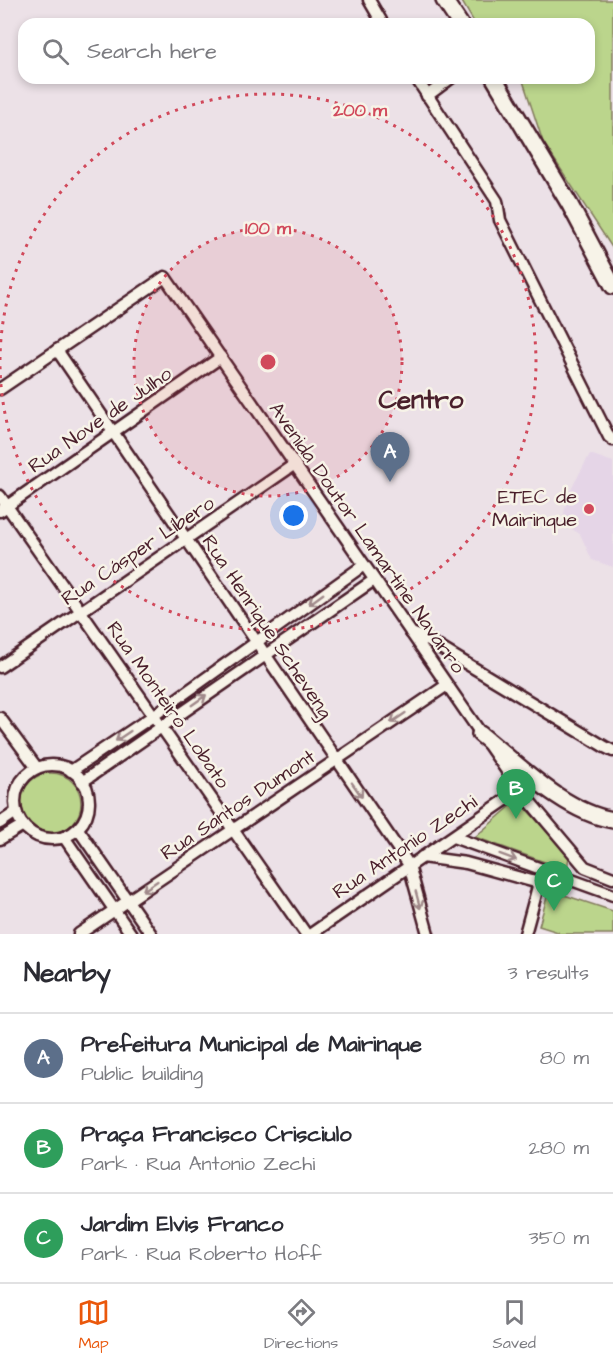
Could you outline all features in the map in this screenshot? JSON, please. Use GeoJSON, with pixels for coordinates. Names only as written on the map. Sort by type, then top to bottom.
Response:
{"type":"FeatureCollection","features":[{"type":"Feature","properties":{"kind":"street"},"geometry":{"type":"LineString","coordinates":[[369,0],[380,18]]}},
{"type":"Feature","properties":{"kind":"street"},"geometry":{"type":"LineString","coordinates":[[444,0],[456,18]]}},
{"type":"Feature","properties":{"kind":"street"},"geometry":{"type":"LineString","coordinates":[[420,84],[497,201],[500,220],[579,380],[609,437],[613,440]]}},
{"type":"Feature","properties":{"kind":"street"},"geometry":{"type":"LineString","coordinates":[[427,96],[443,84]]}},
{"type":"Feature","properties":{"kind":"street"},"geometry":{"type":"LineString","coordinates":[[498,84],[570,205],[613,286]]}},
{"type":"Feature","properties":{"kind":"street","name":"Avenida Doutor Lamartine Navarro"},"geometry":{"type":"LineString","coordinates":[[57,350],[165,277],[520,790],[585,867],[613,878]]}},
{"type":"Feature","properties":{"kind":"street"},"geometry":{"type":"LineString","coordinates":[[0,389],[57,350]]}},
{"type":"Feature","properties":{"kind":"street","name":"Rua Henrique Scheveng"},"geometry":{"type":"LineString","coordinates":[[57,350],[255,643],[409,865],[428,934]]}},
{"type":"Feature","properties":{"kind":"street","name":"Rua Nove de Julho"},"geometry":{"type":"LineString","coordinates":[[4,509],[221,357]]}},
{"type":"Feature","properties":{"kind":"street","name":"Rua Cásper Líbero"},"geometry":{"type":"LineString","coordinates":[[0,667],[295,464]]}},
{"type":"Feature","properties":{"kind":"street","name":"Rua Monteiro Lobato"},"geometry":{"type":"LineString","coordinates":[[0,496],[4,509],[81,612],[308,934]]}},
{"type":"Feature","properties":{"kind":"street"},"geometry":{"type":"LineString","coordinates":[[71,771],[153,716],[364,565]]}},
{"type":"Feature","properties":{"kind":"street"},"geometry":{"type":"LineString","coordinates":[[82,782],[375,580]]}},
{"type":"Feature","properties":{"kind":"street"},"geometry":{"type":"LineString","coordinates":[[411,633],[424,638],[613,750]]}},
{"type":"Feature","properties":{"kind":"street","name":"Rua Santos Dumont"},"geometry":{"type":"LineString","coordinates":[[79,934],[447,685]]}},
{"type":"Feature","properties":{"kind":"street"},"geometry":{"type":"LineString","coordinates":[[0,718],[37,768]]}},
{"type":"Feature","properties":{"kind":"street"},"geometry":{"type":"LineString","coordinates":[[480,734],[555,794],[579,808],[613,820]]}},
{"type":"Feature","properties":{"kind":"street"},"geometry":{"type":"LineString","coordinates":[[48,765],[60,766],[71,771],[82,782],[88,793],[85,818],[78,829],[64,837],[56,839],[34,835],[23,825],[16,812],[17,791],[21,782],[37,768],[48,765]]}},
{"type":"Feature","properties":{"kind":"street","name":"Rua Antonio Zechi"},"geometry":{"type":"LineString","coordinates":[[308,934],[520,790]]}},
{"type":"Feature","properties":{"kind":"street"},"geometry":{"type":"LineString","coordinates":[[0,823],[16,812]]}},
{"type":"Feature","properties":{"kind":"street"},"geometry":{"type":"LineString","coordinates":[[0,839],[23,825]]}},
{"type":"Feature","properties":{"kind":"street"},"geometry":{"type":"LineString","coordinates":[[78,829],[152,934]]}},
{"type":"Feature","properties":{"kind":"street"},"geometry":{"type":"LineString","coordinates":[[64,837],[131,934]]}},
{"type":"Feature","properties":{"kind":"street"},"geometry":{"type":"LineString","coordinates":[[453,837],[613,895]]}},
{"type":"Feature","properties":{"kind":"street"},"geometry":{"type":"LineString","coordinates":[[422,856],[466,863],[539,883],[525,934]]}},
{"type":"Feature","properties":{"kind":"shaded area","name":"ETEC de Mairinque"},"geometry":{"type":"Polygon","coordinates":[[[590,454],[613,462],[613,567],[592,560],[580,534],[562,523],[568,495],[590,454]]]}},
{"type":"Feature","properties":{"kind":"green space"},"geometry":{"type":"Polygon","coordinates":[[[461,0],[613,0],[613,249],[543,142],[524,84],[595,84],[595,18],[472,18],[461,0]]]}},
{"type":"Feature","properties":{"kind":"green space"},"geometry":{"type":"Polygon","coordinates":[[[51,773],[68,778],[76,786],[81,803],[76,820],[68,828],[51,833],[34,828],[26,820],[21,803],[26,786],[34,778],[51,773]]]}},
{"type":"Feature","properties":{"kind":"green space"},"geometry":{"type":"Polygon","coordinates":[[[518,800],[569,856],[567,870],[475,837],[518,800]]]}},
{"type":"Feature","properties":{"kind":"green space"},"geometry":{"type":"Polygon","coordinates":[[[549,890],[613,911],[613,934],[558,934],[558,932],[539,926],[549,890]]]}},
{"type":"Feature","properties":{"kind":"place","name":"Prefeitura Municipal de Mairinque"},"geometry":{"type":"Point","coordinates":[390,482]}},
{"type":"Feature","properties":{"kind":"place","name":"ETEC de Mairinque"},"geometry":{"type":"Point","coordinates":[589,509]}},
{"type":"Feature","properties":{"kind":"place","name":"Praça Francisco Crisciulo"},"geometry":{"type":"Point","coordinates":[516,819]}},
{"type":"Feature","properties":{"kind":"place","name":"Jardim Elvis Franco"},"geometry":{"type":"Point","coordinates":[554,911]}},
{"type":"Feature","properties":{"kind":"district","name":"Centro"},"geometry":{"type":"Point","coordinates":[421,400]}}]}
